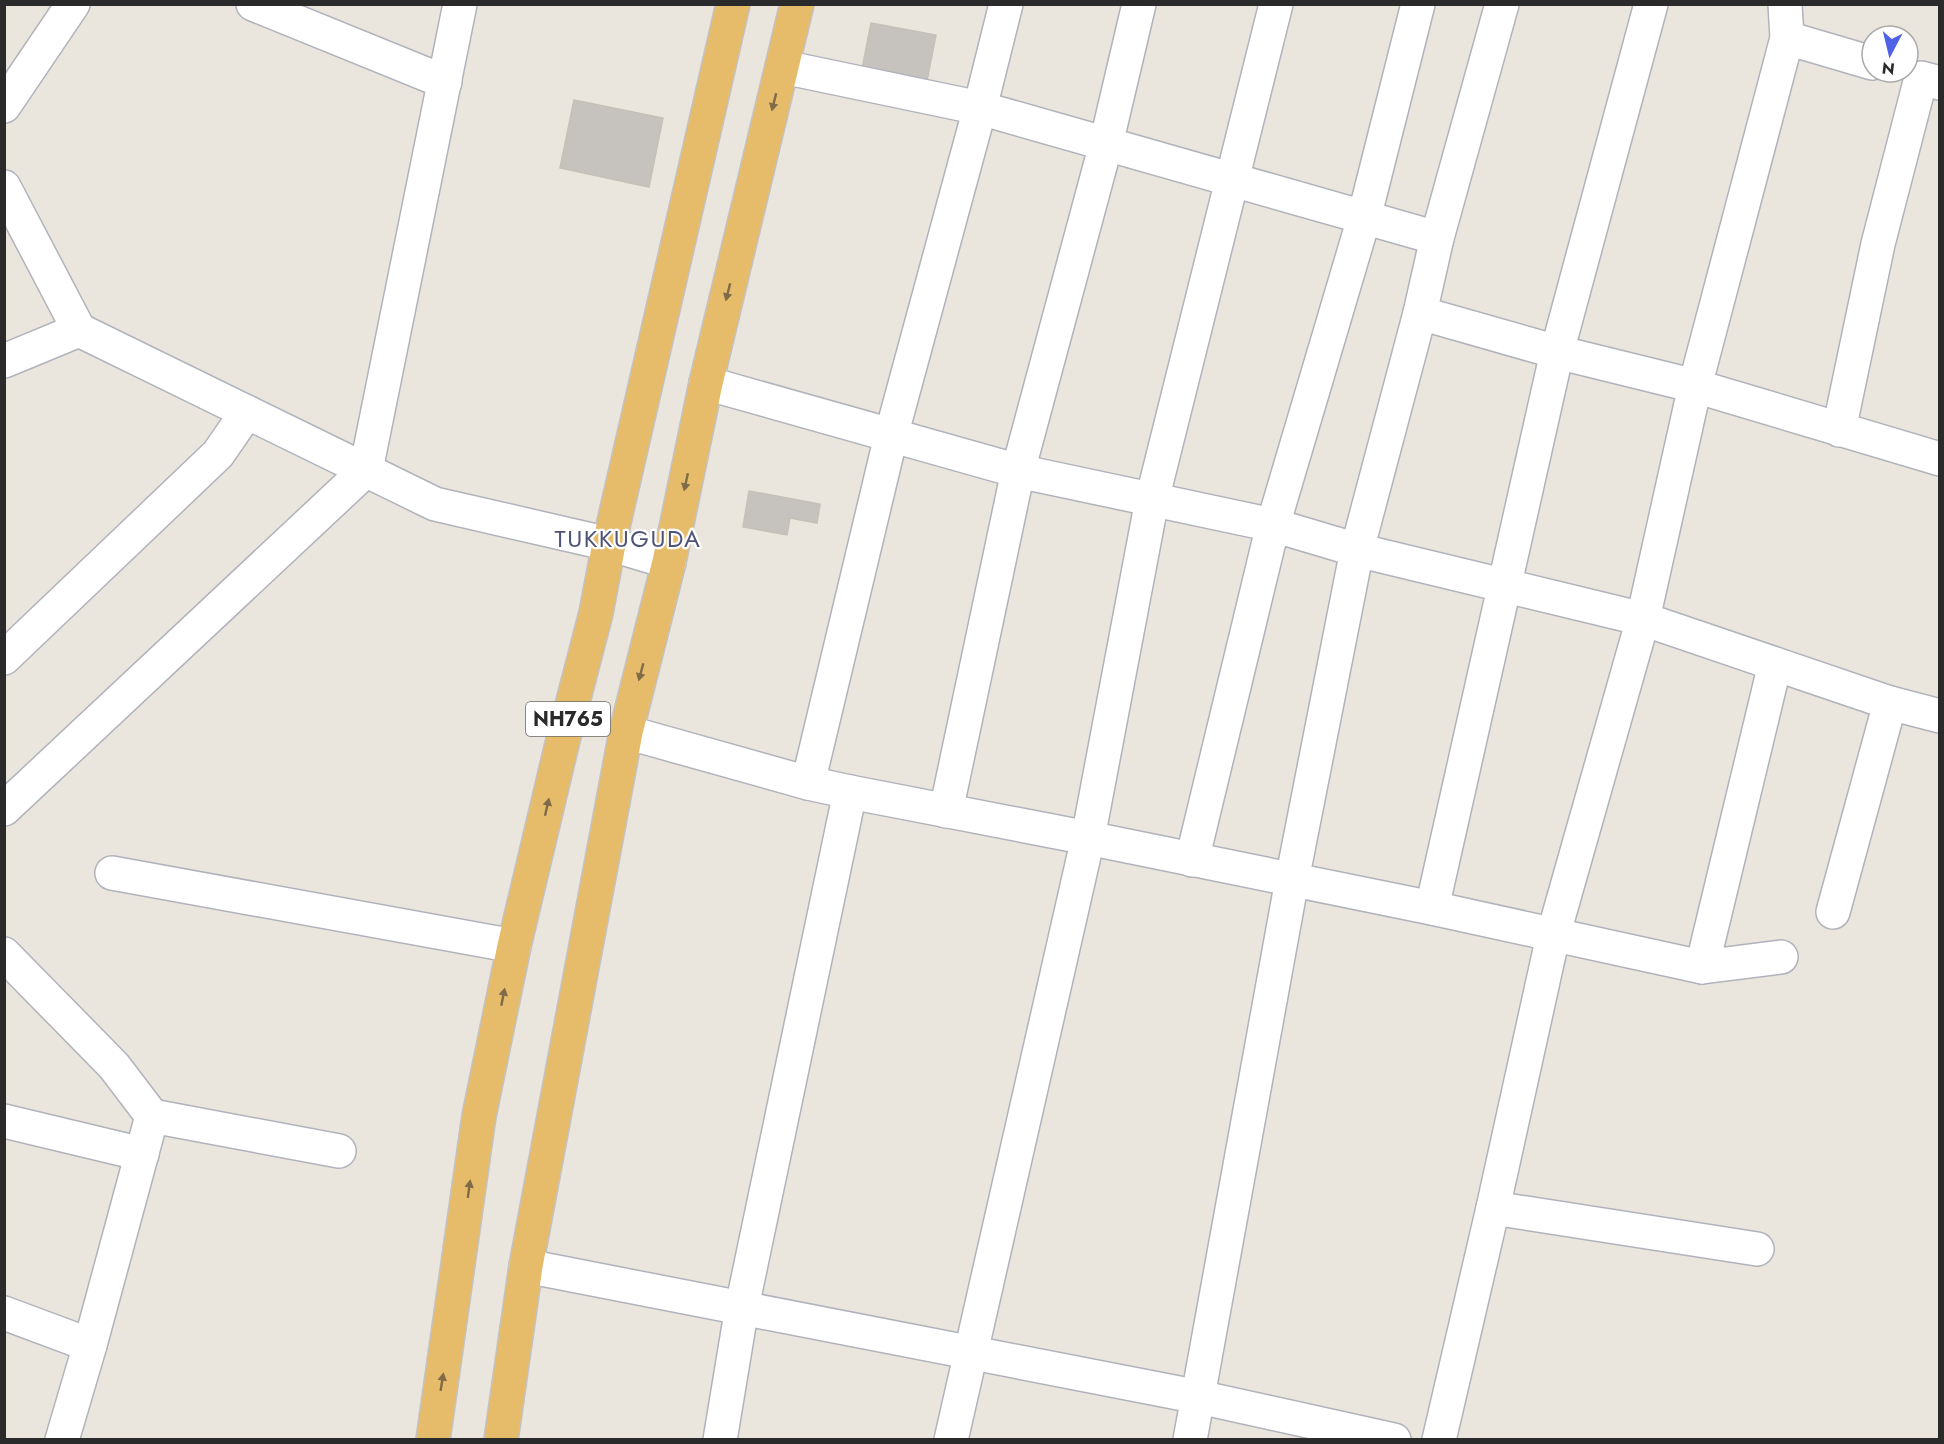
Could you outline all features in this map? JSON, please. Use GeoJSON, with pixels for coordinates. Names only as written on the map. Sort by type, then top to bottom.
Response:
{"type":"FeatureCollection","features":[{"type":"Feature","properties":{"kind":"highway","name":"NH765"},"geometry":{"type":"LineString","coordinates":[[433,1440],[479,1116],[513,946],[596,613],[609,544],[733,4]]}},
{"type":"Feature","properties":{"kind":"highway","name":"NH765"},"geometry":{"type":"LineString","coordinates":[[501,1440],[526,1266],[626,732],[669,562],[706,383],[797,4]]}},
{"type":"Feature","properties":{"kind":"street"},"geometry":{"type":"LineString","coordinates":[[4,106],[73,4]]}},
{"type":"Feature","properties":{"kind":"street"},"geometry":{"type":"LineString","coordinates":[[253,4],[445,82]]}},
{"type":"Feature","properties":{"kind":"street"},"geometry":{"type":"LineString","coordinates":[[4,809],[366,470],[460,4]]}},
{"type":"Feature","properties":{"kind":"street"},"geometry":{"type":"LineString","coordinates":[[808,783],[891,436],[1006,4]]}},
{"type":"Feature","properties":{"kind":"street"},"geometry":{"type":"LineString","coordinates":[[946,811],[1018,471],[1106,144],[1139,4]]}},
{"type":"Feature","properties":{"kind":"street"},"geometry":{"type":"LineString","coordinates":[[951,1440],[1088,838],[1152,500],[1276,4]]}},
{"type":"Feature","properties":{"kind":"street"},"geometry":{"type":"LineString","coordinates":[[1192,860],[1274,525],[1364,218],[1418,4]]}},
{"type":"Feature","properties":{"kind":"street"},"geometry":{"type":"LineString","coordinates":[[1190,1440],[1200,1397],[1292,880],[1357,550],[1420,313],[1437,238],[1502,4]]}},
{"type":"Feature","properties":{"kind":"street"},"geometry":{"type":"LineString","coordinates":[[1432,908],[1557,352],[1652,4]]}},
{"type":"Feature","properties":{"kind":"street"},"geometry":{"type":"LineString","coordinates":[[1439,1440],[1553,936],[1643,619],[1695,386],[1787,38],[1785,4]]}},
{"type":"Feature","properties":{"kind":"street"},"geometry":{"type":"LineString","coordinates":[[1787,38],[1860,59]]}},
{"type":"Feature","properties":{"kind":"street"},"geometry":{"type":"LineString","coordinates":[[783,67],[980,108],[1437,238]]}},
{"type":"Feature","properties":{"kind":"street"},"geometry":{"type":"LineString","coordinates":[[1839,430],[1878,244],[1921,78]]}},
{"type":"Feature","properties":{"kind":"street"},"geometry":{"type":"LineString","coordinates":[[4,187],[79,330],[435,504],[609,544],[669,562]]}},
{"type":"Feature","properties":{"kind":"street"},"geometry":{"type":"LineString","coordinates":[[1420,313],[1557,352],[1695,386],[1940,459]]}},
{"type":"Feature","properties":{"kind":"street"},"geometry":{"type":"LineString","coordinates":[[4,361],[79,330]]}},
{"type":"Feature","properties":{"kind":"street"},"geometry":{"type":"LineString","coordinates":[[706,383],[1018,471],[1274,525],[1357,550],[1643,619],[1890,703],[1940,716]]}},
{"type":"Feature","properties":{"kind":"street"},"geometry":{"type":"LineString","coordinates":[[4,658],[218,454],[247,412]]}},
{"type":"Feature","properties":{"kind":"street"},"geometry":{"type":"LineString","coordinates":[[1702,967],[1775,664]]}},
{"type":"Feature","properties":{"kind":"street"},"geometry":{"type":"LineString","coordinates":[[1833,912],[1890,703]]}},
{"type":"Feature","properties":{"kind":"street"},"geometry":{"type":"LineString","coordinates":[[626,732],[808,783],[1432,908],[1702,967],[1781,957]]}},
{"type":"Feature","properties":{"kind":"street"},"geometry":{"type":"LineString","coordinates":[[720,1440],[742,1308],[850,792]]}},
{"type":"Feature","properties":{"kind":"street"},"geometry":{"type":"LineString","coordinates":[[112,873],[513,946]]}},
{"type":"Feature","properties":{"kind":"street"},"geometry":{"type":"LineString","coordinates":[[4,954],[114,1066],[152,1116],[339,1150]]}},
{"type":"Feature","properties":{"kind":"street"},"geometry":{"type":"LineString","coordinates":[[62,1440],[152,1116]]}},
{"type":"Feature","properties":{"kind":"street"},"geometry":{"type":"LineString","coordinates":[[4,1120],[142,1154]]}},
{"type":"Feature","properties":{"kind":"street"},"geometry":{"type":"LineString","coordinates":[[1493,1208],[1757,1249]]}},
{"type":"Feature","properties":{"kind":"street"},"geometry":{"type":"LineString","coordinates":[[526,1266],[1200,1397],[1394,1440]]}},
{"type":"Feature","properties":{"kind":"street"},"geometry":{"type":"LineString","coordinates":[[4,1313],[90,1345]]}},
{"type":"Feature","properties":{"kind":"building"},"geometry":{"type":"Polygon","coordinates":[[[871,23],[936,35],[926,86],[861,74],[871,23]]]}},
{"type":"Feature","properties":{"kind":"building"},"geometry":{"type":"Polygon","coordinates":[[[574,100],[663,118],[649,187],[560,168],[574,100]]]}},
{"type":"Feature","properties":{"kind":"building"},"geometry":{"type":"Polygon","coordinates":[[[749,491],[820,504],[817,523],[790,518],[787,535],[743,527],[749,491]]]}},
{"type":"Feature","properties":{"kind":"district","name":"TUKKUGUDA"},"geometry":{"type":"Point","coordinates":[628,539]}}]}
